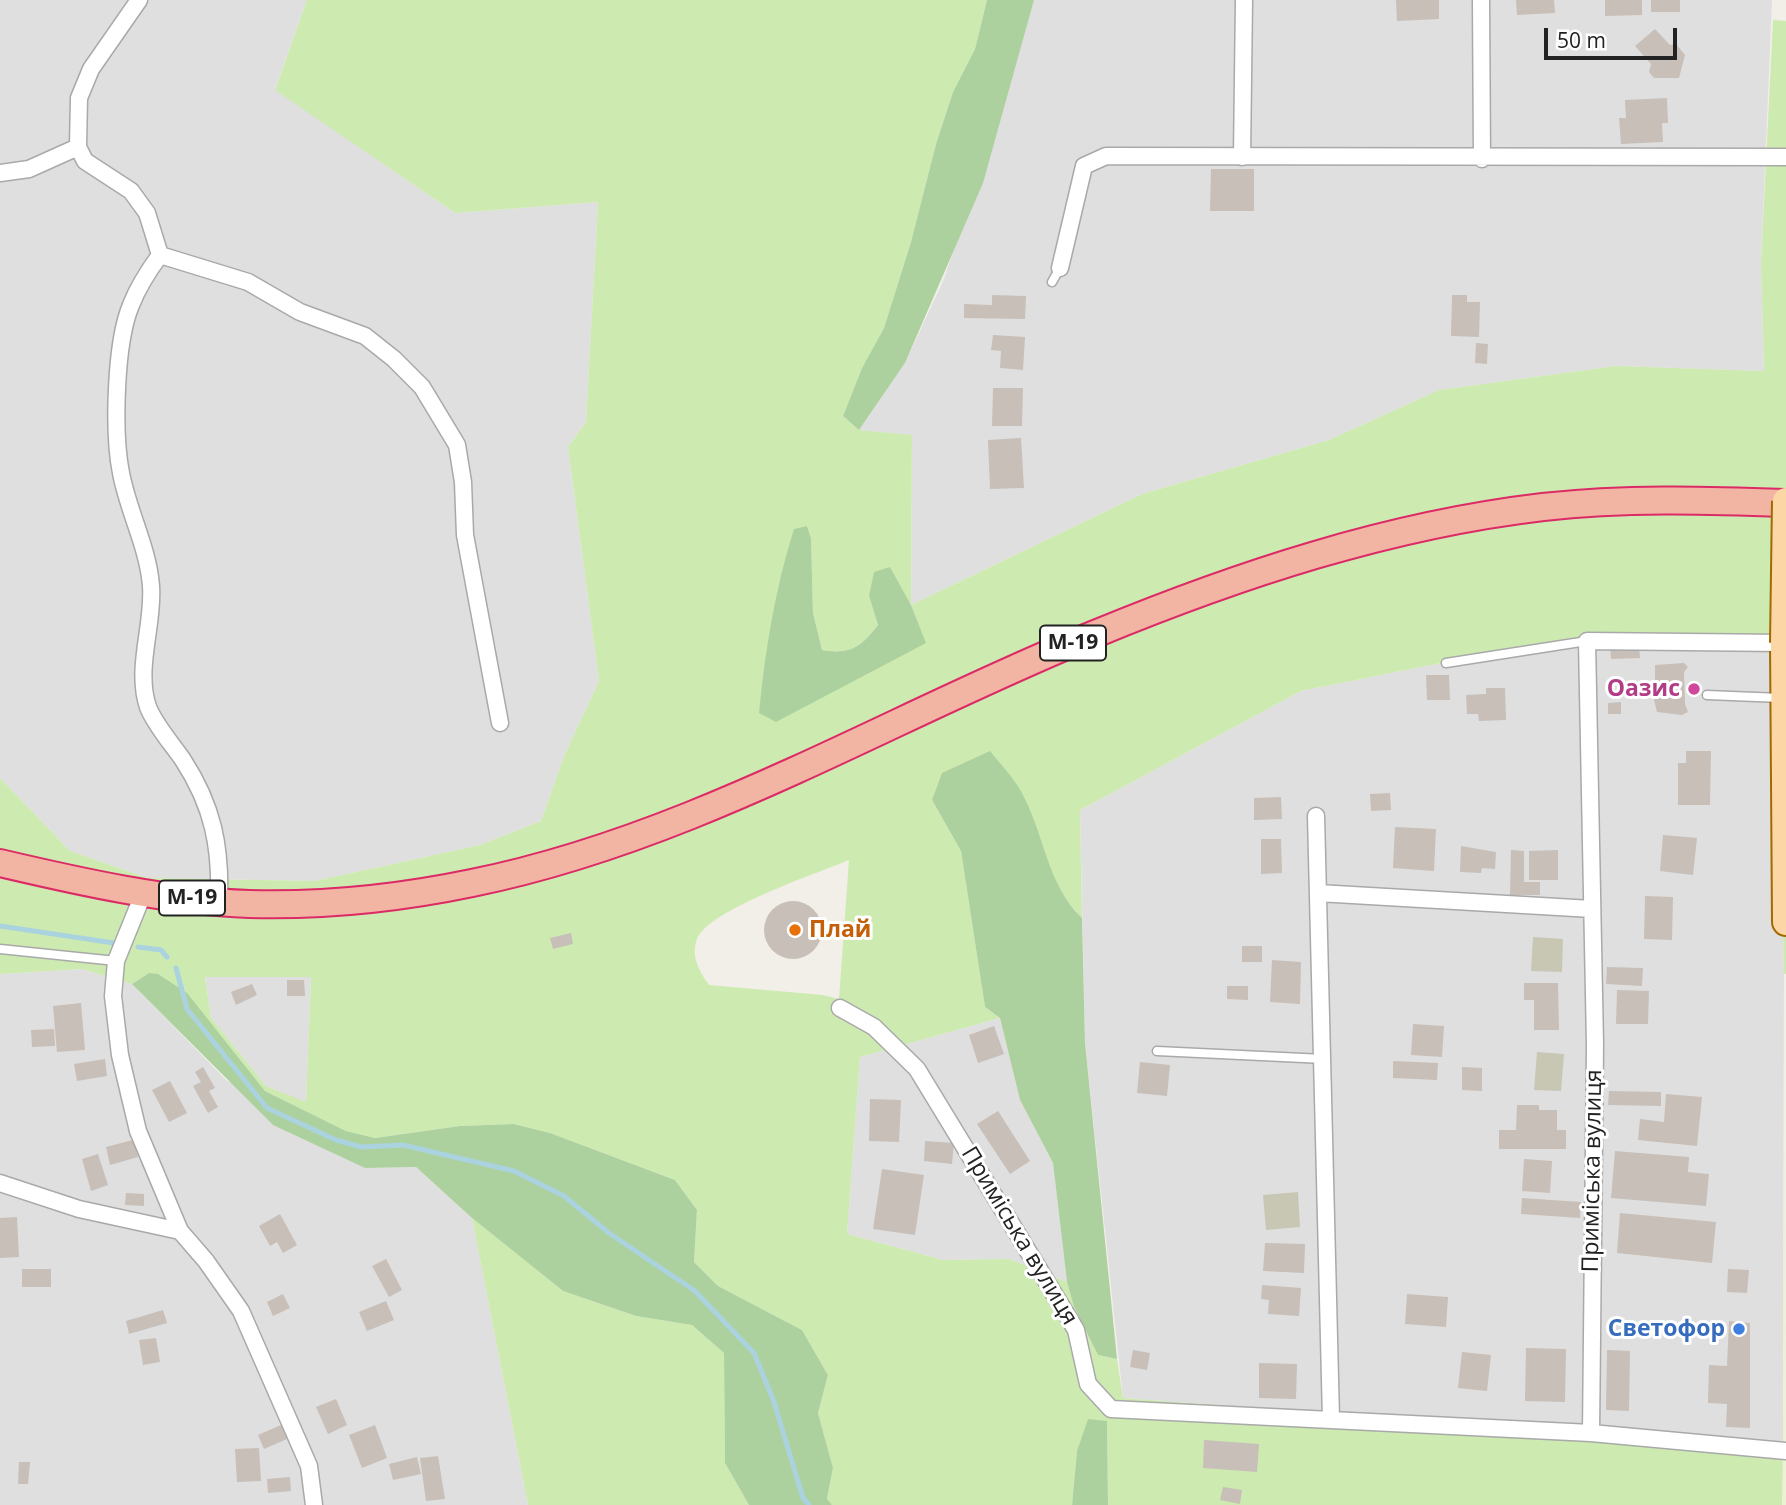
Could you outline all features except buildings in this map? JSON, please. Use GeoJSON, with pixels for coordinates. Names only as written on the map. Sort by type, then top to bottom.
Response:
{"type":"FeatureCollection","features":[{"type":"Feature","properties":{"kind":"highway","name":"М-19"},"geometry":{"type":"LineString","coordinates":[[0,863],[144,892],[262,904],[387,897],[468,884],[603,849],[681,821],[1093,634],[1237,579],[1356,542],[1541,507],[1634,500],[1786,502]]}},
{"type":"Feature","properties":{"kind":"main road"},"geometry":{"type":"LineString","coordinates":[[1786,502],[1786,922]]}},
{"type":"Feature","properties":{"kind":"street"},"geometry":{"type":"LineString","coordinates":[[139,0],[91,69],[79,98],[78,147],[85,160],[131,191],[147,213],[160,255],[130,306],[123,335],[117,432],[121,473],[145,555],[150,586],[145,653],[149,709],[192,774],[208,809],[218,842],[219,901]]}},
{"type":"Feature","properties":{"kind":"street"},"geometry":{"type":"LineString","coordinates":[[1242,158],[1244,0]]}},
{"type":"Feature","properties":{"kind":"street"},"geometry":{"type":"LineString","coordinates":[[1481,0],[1482,159]]}},
{"type":"Feature","properties":{"kind":"street"},"geometry":{"type":"LineString","coordinates":[[0,173],[29,169],[78,147]]}},
{"type":"Feature","properties":{"kind":"street"},"geometry":{"type":"LineString","coordinates":[[1056,275],[1084,166],[1106,156],[1786,158]]}},
{"type":"Feature","properties":{"kind":"street"},"geometry":{"type":"LineString","coordinates":[[160,255],[248,282],[300,312],[365,335],[422,387],[457,445],[463,482],[465,535],[500,723]]}},
{"type":"Feature","properties":{"kind":"street"},"geometry":{"type":"LineString","coordinates":[[1587,641],[1784,643]]}},
{"type":"Feature","properties":{"kind":"street","name":"Приміська вулиця"},"geometry":{"type":"LineString","coordinates":[[1587,641],[1595,1045],[1591,1433]]}},
{"type":"Feature","properties":{"kind":"street"},"geometry":{"type":"LineString","coordinates":[[1316,816],[1331,1419]]}},
{"type":"Feature","properties":{"kind":"street"},"geometry":{"type":"LineString","coordinates":[[144,892],[116,961],[113,996],[120,1055],[138,1131],[180,1231],[206,1261],[241,1311],[309,1466],[314,1505]]}},
{"type":"Feature","properties":{"kind":"street"},"geometry":{"type":"LineString","coordinates":[[1318,893],[1592,909]]}},
{"type":"Feature","properties":{"kind":"street","name":"Приміська вулиця"},"geometry":{"type":"LineString","coordinates":[[840,1008],[874,1027],[917,1069],[1076,1330],[1088,1384],[1111,1409],[1591,1433],[1786,1451]]}},
{"type":"Feature","properties":{"kind":"street"},"geometry":{"type":"LineString","coordinates":[[0,1182],[79,1209],[180,1231]]}},
{"type":"Feature","properties":{"kind":"lane"},"geometry":{"type":"LineString","coordinates":[[1446,663],[1587,641]]}},
{"type":"Feature","properties":{"kind":"lane"},"geometry":{"type":"LineString","coordinates":[[1707,695],[1784,698]]}},
{"type":"Feature","properties":{"kind":"lane"},"geometry":{"type":"LineString","coordinates":[[0,949],[116,961]]}},
{"type":"Feature","properties":{"kind":"lane"},"geometry":{"type":"LineString","coordinates":[[1157,1051],[1324,1059]]}},
{"type":"Feature","properties":{"kind":"shaded area"},"geometry":{"type":"Polygon","coordinates":[[[0,0],[307,0],[275,89],[455,213],[598,202],[586,422],[568,447],[599,681],[564,756],[541,821],[480,845],[315,881],[148,878],[70,851],[0,778],[0,0]]]}},
{"type":"Feature","properties":{"kind":"shaded area"},"geometry":{"type":"Polygon","coordinates":[[[1034,0],[1772,0],[1761,262],[1764,371],[1616,366],[1439,390],[1329,440],[1142,494],[911,605],[912,436],[859,430],[905,363],[944,279],[1034,0]]]}},
{"type":"Feature","properties":{"kind":"shaded area"},"geometry":{"type":"Polygon","coordinates":[[[1777,639],[1784,974],[1783,1447],[1123,1398],[1085,1043],[1080,810],[1301,691],[1456,660],[1587,641],[1777,639]]]}},
{"type":"Feature","properties":{"kind":"shaded area"},"geometry":{"type":"Polygon","coordinates":[[[1533,937],[1563,939],[1562,972],[1531,971],[1533,937]]]}},
{"type":"Feature","properties":{"kind":"shaded area"},"geometry":{"type":"Polygon","coordinates":[[[82,969],[132,984],[226,1080],[365,1168],[416,1167],[472,1218],[528,1505],[0,1505],[0,974],[82,969]]]}},
{"type":"Feature","properties":{"kind":"shaded area"},"geometry":{"type":"Polygon","coordinates":[[[1784,974],[1786,1505],[1782,1505],[1783,1447],[1784,974]]]}},
{"type":"Feature","properties":{"kind":"shaded area"},"geometry":{"type":"Polygon","coordinates":[[[205,976],[311,976],[306,1103],[266,1086],[211,1018],[205,976]]]}},
{"type":"Feature","properties":{"kind":"shaded area"},"geometry":{"type":"Polygon","coordinates":[[[1000,1018],[1020,1100],[1053,1163],[1067,1282],[1009,1259],[943,1260],[847,1234],[860,1057],[1000,1018]]]}},
{"type":"Feature","properties":{"kind":"shaded area"},"geometry":{"type":"Polygon","coordinates":[[[1537,1052],[1564,1054],[1561,1091],[1534,1090],[1537,1052]]]}},
{"type":"Feature","properties":{"kind":"shaded area"},"geometry":{"type":"Polygon","coordinates":[[[1298,1192],[1300,1227],[1266,1230],[1263,1195],[1298,1192]]]}},
{"type":"Feature","properties":{"kind":"green space"},"geometry":{"type":"Polygon","coordinates":[[[307,0],[987,0],[975,49],[953,92],[936,144],[911,242],[884,328],[862,368],[843,416],[859,430],[912,435],[911,605],[1142,494],[1329,440],[1439,390],[1616,366],[1764,371],[1761,262],[1773,20],[1786,21],[1786,974],[1777,639],[1614,641],[1456,660],[1301,691],[1080,810],[1082,918],[1053,876],[1023,795],[932,800],[961,851],[985,1007],[1000,1018],[860,1057],[847,1234],[943,1260],[1009,1259],[1067,1282],[1074,1307],[1098,1355],[1117,1359],[1123,1398],[1783,1447],[1782,1505],[1108,1505],[1107,1422],[1077,1451],[1072,1505],[832,1505],[827,1500],[833,1468],[818,1413],[828,1375],[802,1330],[718,1286],[694,1262],[697,1210],[675,1180],[550,1133],[514,1124],[460,1126],[375,1138],[346,1131],[265,1091],[218,1032],[149,973],[132,984],[82,969],[0,974],[0,778],[70,851],[148,878],[315,881],[480,845],[541,821],[564,756],[599,681],[568,447],[586,422],[598,202],[455,213],[275,90],[307,0]],[[807,526],[759,713],[925,643],[911,605],[889,567],[869,596],[878,625],[854,648],[840,651],[822,650],[813,613],[811,538],[807,526]],[[849,860],[790,883],[721,916],[705,928],[695,945],[695,958],[709,985],[823,995],[839,999],[849,860]],[[205,977],[211,1018],[266,1086],[306,1102],[311,977],[205,977]]]}},
{"type":"Feature","properties":{"kind":"green space"},"geometry":{"type":"Polygon","coordinates":[[[987,0],[1034,0],[983,183],[905,363],[859,430],[843,416],[862,368],[884,328],[911,242],[936,144],[953,92],[975,49],[987,0]]]}},
{"type":"Feature","properties":{"kind":"green space"},"geometry":{"type":"Polygon","coordinates":[[[807,526],[811,538],[813,613],[822,650],[840,651],[854,648],[872,633],[878,625],[869,596],[874,572],[890,567],[911,605],[926,643],[776,722],[759,713],[768,643],[781,574],[794,529],[807,526]]]}},
{"type":"Feature","properties":{"kind":"green space"},"geometry":{"type":"Polygon","coordinates":[[[990,751],[1023,795],[1061,890],[1082,918],[1085,1043],[1117,1359],[1098,1355],[1074,1307],[1067,1282],[1053,1163],[1020,1100],[1000,1018],[985,1007],[961,851],[932,800],[942,773],[990,751]]]}},
{"type":"Feature","properties":{"kind":"green space"},"geometry":{"type":"Polygon","coordinates":[[[149,973],[158,974],[187,993],[265,1091],[346,1131],[375,1138],[460,1126],[514,1124],[550,1133],[675,1180],[697,1210],[694,1262],[718,1286],[802,1330],[828,1375],[818,1413],[833,1468],[827,1499],[832,1505],[749,1505],[725,1463],[724,1353],[692,1325],[636,1316],[563,1291],[472,1218],[416,1167],[365,1168],[273,1125],[132,984],[149,973]]]}},
{"type":"Feature","properties":{"kind":"green space"},"geometry":{"type":"Polygon","coordinates":[[[472,1218],[563,1291],[636,1316],[692,1325],[724,1353],[725,1463],[749,1505],[528,1505],[472,1218]]]}},
{"type":"Feature","properties":{"kind":"green space"},"geometry":{"type":"Polygon","coordinates":[[[1088,1419],[1107,1421],[1108,1505],[1072,1505],[1077,1451],[1088,1419]]]}},
{"type":"Feature","properties":{"kind":"waterway"},"geometry":{"type":"LineString","coordinates":[[0,926],[114,943]]}},
{"type":"Feature","properties":{"kind":"waterway"},"geometry":{"type":"LineString","coordinates":[[138,947],[161,950],[167,957]]}},
{"type":"Feature","properties":{"kind":"waterway"},"geometry":{"type":"LineString","coordinates":[[176,968],[187,1009],[267,1108],[336,1140],[361,1147],[403,1145],[514,1171],[564,1196],[609,1233],[695,1291],[754,1353],[774,1402],[803,1498],[809,1505]]}},
{"type":"Feature","properties":{"kind":"place","name":"Оазис"},"geometry":{"type":"Point","coordinates":[1694,689]}},
{"type":"Feature","properties":{"kind":"place","name":"Плай"},"geometry":{"type":"Point","coordinates":[795,930]}},
{"type":"Feature","properties":{"kind":"place","name":"Светофор"},"geometry":{"type":"Point","coordinates":[1739,1329]}}]}
